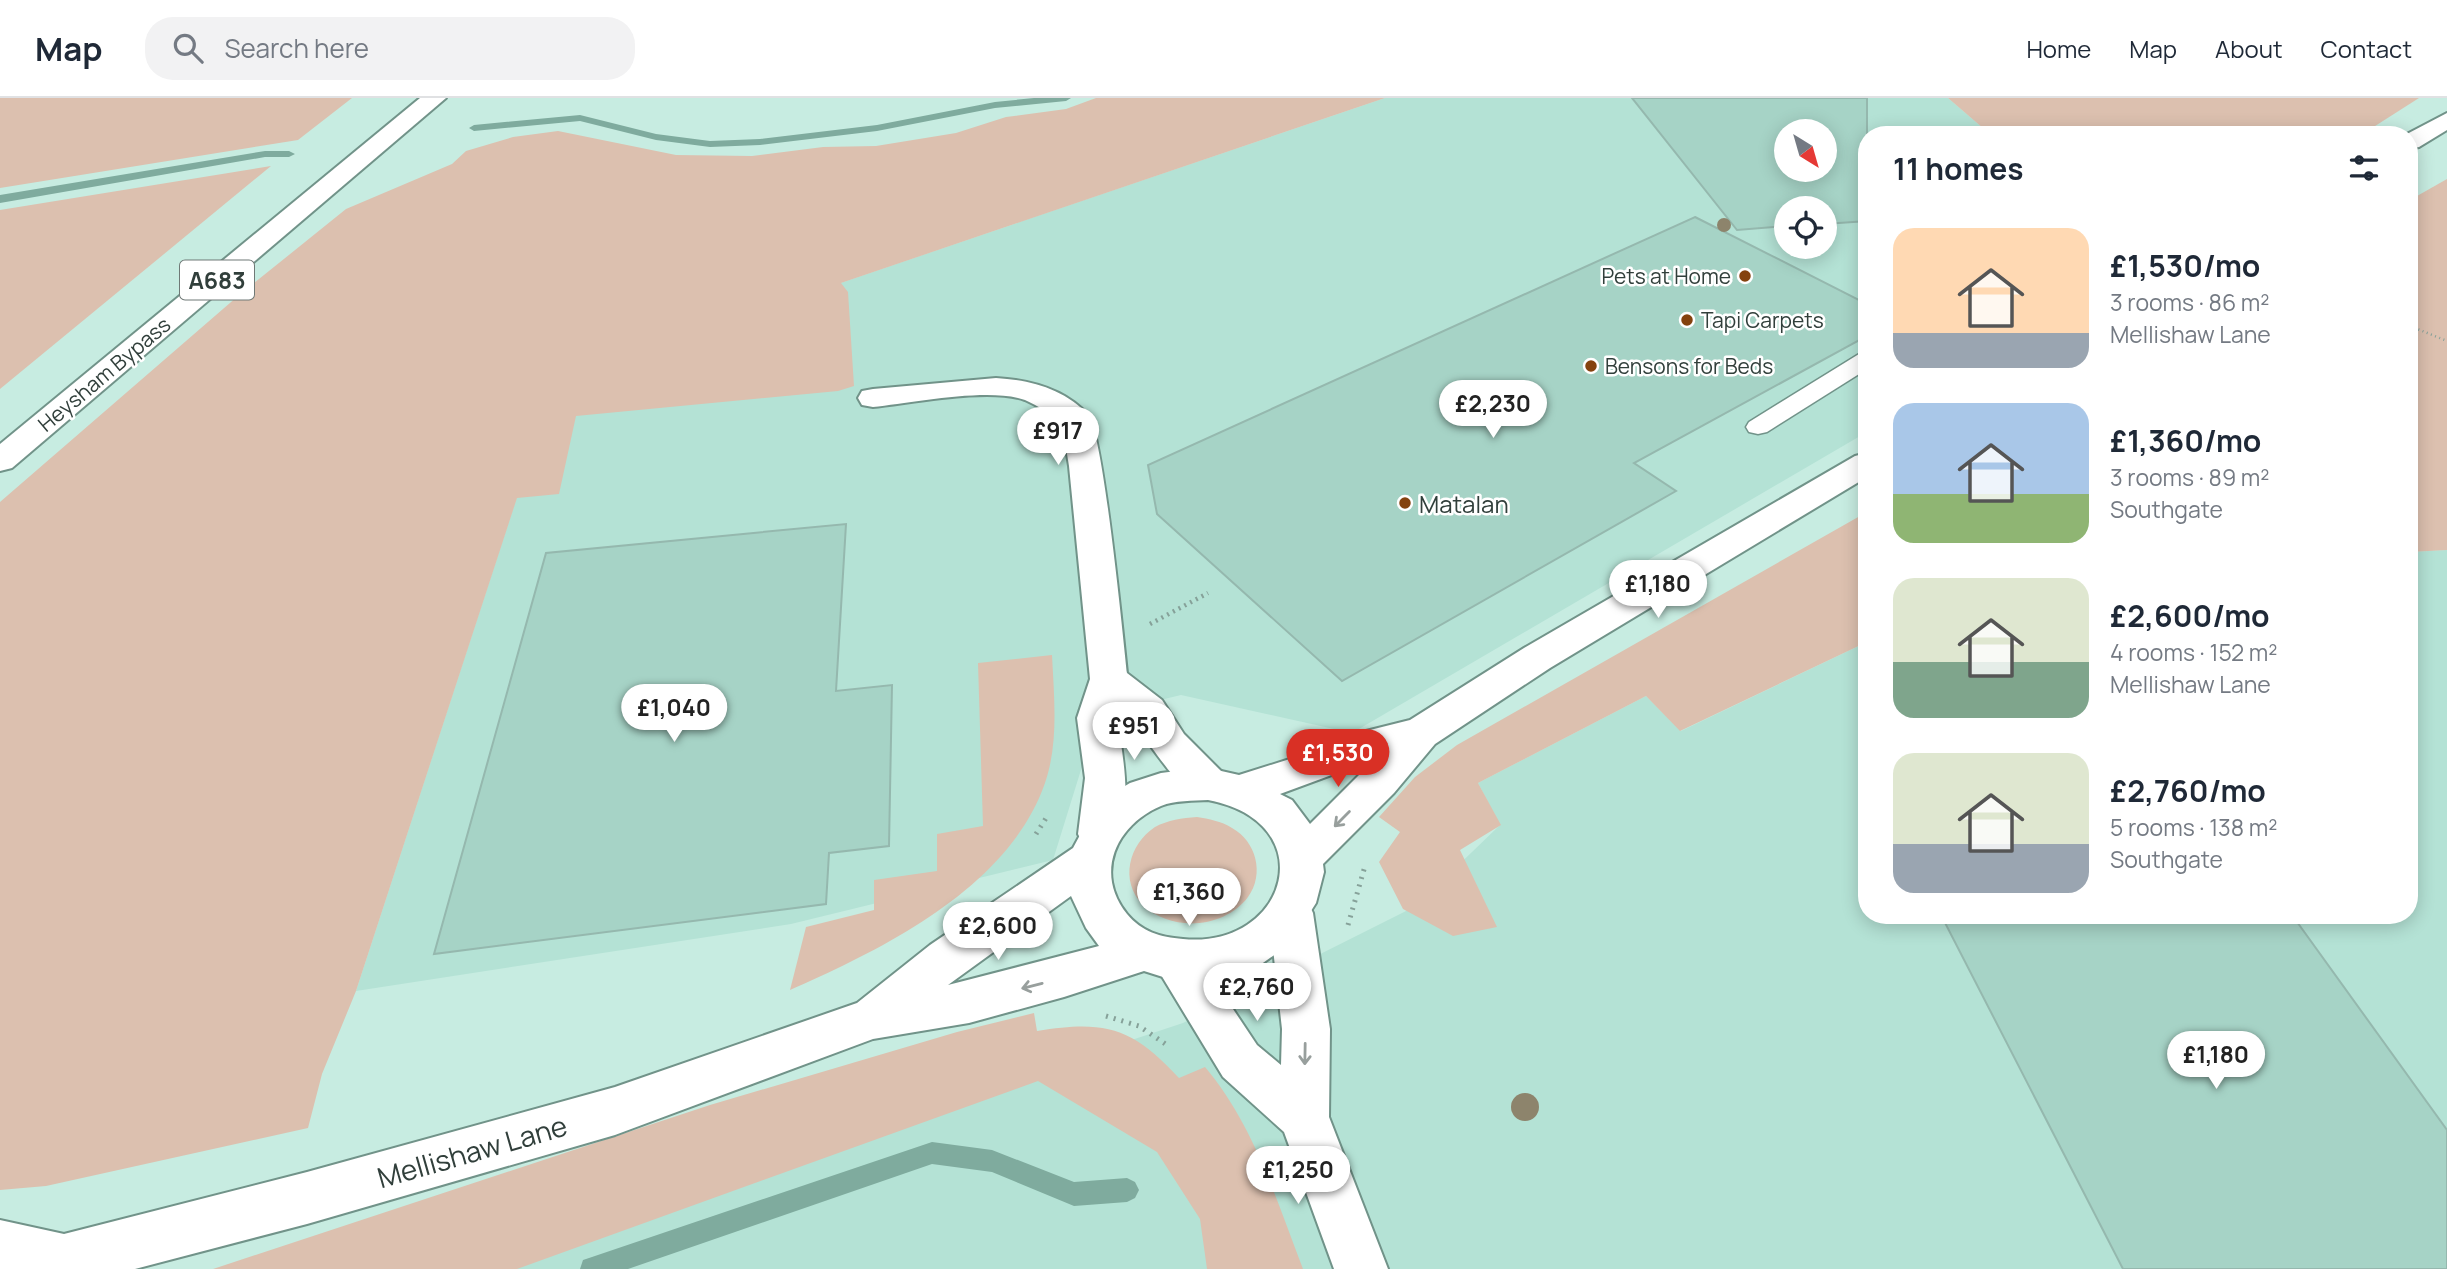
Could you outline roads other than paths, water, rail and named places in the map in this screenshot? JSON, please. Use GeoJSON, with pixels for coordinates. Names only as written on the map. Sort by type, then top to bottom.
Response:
{"type":"FeatureCollection","features":[{"type":"Feature","properties":{"kind":"main road","name":"Heysham Bypass"},"geometry":{"type":"LineString","coordinates":[[0,461],[434,98]]}},
{"type":"Feature","properties":{"kind":"main road"},"geometry":{"type":"LineString","coordinates":[[2418,137],[2447,120]]}},
{"type":"Feature","properties":{"kind":"main road"},"geometry":{"type":"LineString","coordinates":[[873,398],[975,389],[1029,391],[1052,401],[1077,421],[1086,466],[1109,679],[1097,718],[1105,778],[1089,888],[1100,915],[1118,936],[1160,956],[1207,961],[1238,954],[1269,937],[1291,913],[1302,885],[1303,857],[1296,837],[1284,819],[1267,805],[1223,787],[1170,745],[1148,710],[1109,679]]}},
{"type":"Feature","properties":{"kind":"main road"},"geometry":{"type":"LineString","coordinates":[[1303,857],[1379,782],[1421,733],[1537,658],[1858,468]]}},
{"type":"Feature","properties":{"kind":"main road"},"geometry":{"type":"LineString","coordinates":[[1094,847],[1118,812],[1144,796],[1175,786],[1223,787],[1307,769],[1352,749],[1421,733]]}},
{"type":"Feature","properties":{"kind":"main road","name":"Mellishaw Lane"},"geometry":{"type":"LineString","coordinates":[[873,1018],[1094,847]]}},
{"type":"Feature","properties":{"kind":"main road"},"geometry":{"type":"LineString","coordinates":[[1291,913],[1306,1029],[1304,1118],[1361,1269]]}},
{"type":"Feature","properties":{"kind":"main road"},"geometry":{"type":"LineString","coordinates":[[1160,956],[1240,1061],[1304,1118]]}},
{"type":"Feature","properties":{"kind":"main road","name":"Mellishaw Lane"},"geometry":{"type":"LineString","coordinates":[[0,1247],[56,1265],[615,1111],[873,1018],[969,1002],[1160,956]]}},
{"type":"Feature","properties":{"kind":"lane"},"geometry":{"type":"LineString","coordinates":[[1758,427],[1858,365]]}},
{"type":"Feature","properties":{"kind":"waterway"},"geometry":{"type":"LineString","coordinates":[[474,128],[580,118],[656,137],[710,144],[760,142],[877,128],[995,105],[1066,98]]}},
{"type":"Feature","properties":{"kind":"waterway"},"geometry":{"type":"LineString","coordinates":[[0,199],[265,154],[289,154]]}},
{"type":"Feature","properties":{"kind":"waterway"},"geometry":{"type":"LineString","coordinates":[[592,1269],[932,1153],[992,1161],[1074,1194],[1127,1190]]}},
{"type":"Feature","properties":{"kind":"place","name":"Pets at Home"},"geometry":{"type":"Point","coordinates":[1745,276]}},
{"type":"Feature","properties":{"kind":"place","name":"Tapi Carpets"},"geometry":{"type":"Point","coordinates":[1687,320]}},
{"type":"Feature","properties":{"kind":"place","name":"Bensons for Beds"},"geometry":{"type":"Point","coordinates":[1591,366]}},
{"type":"Feature","properties":{"kind":"place","name":"Matalan"},"geometry":{"type":"Point","coordinates":[1405,503]}}]}
